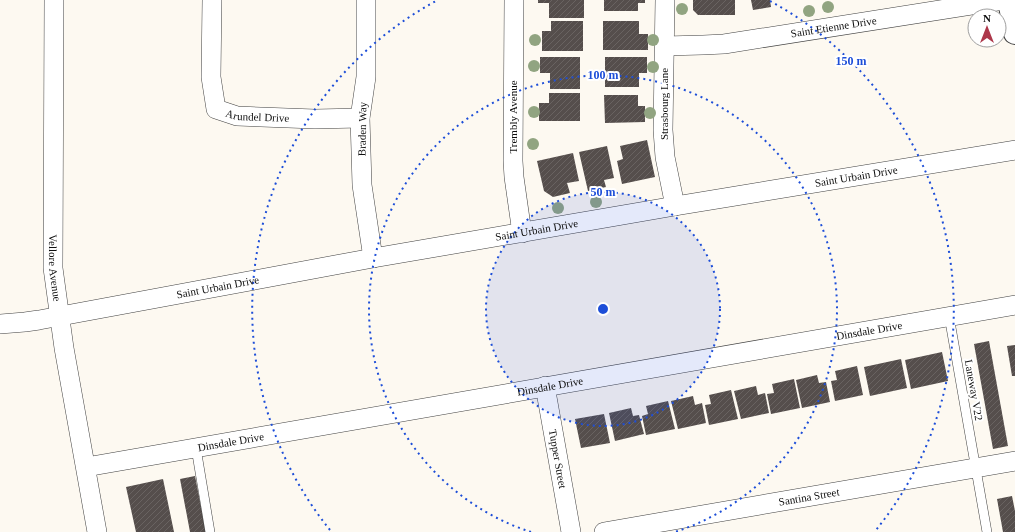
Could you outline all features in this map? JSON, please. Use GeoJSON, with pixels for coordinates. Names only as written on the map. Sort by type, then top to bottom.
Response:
{"type":"FeatureCollection","features":[{"type":"Feature","properties":{"kind":"street","name":"Vellore Avenue"},"geometry":{"type":"LineString","coordinates":[[54,0],[52,268],[97,532]]}},
{"type":"Feature","properties":{"kind":"street","name":"Arundel Drive"},"geometry":{"type":"LineString","coordinates":[[212,0],[212,77],[216,109],[237,116],[315,119],[360,118]]}},
{"type":"Feature","properties":{"kind":"street","name":"Braden Way"},"geometry":{"type":"LineString","coordinates":[[366,0],[366,77],[360,118],[362,185],[373,258]]}},
{"type":"Feature","properties":{"kind":"street","name":"Trembly Avenue"},"geometry":{"type":"LineString","coordinates":[[514,0],[513,161],[522,233]]}},
{"type":"Feature","properties":{"kind":"street","name":"Strasbourg Lane"},"geometry":{"type":"LineString","coordinates":[[666,0],[663,130],[675,206]]}},
{"type":"Feature","properties":{"kind":"street","name":"Saint Etienne Drive"},"geometry":{"type":"LineString","coordinates":[[665,46],[724,44],[1002,0]]}},
{"type":"Feature","properties":{"kind":"street"},"geometry":{"type":"LineString","coordinates":[[1009,0],[1015,33]]}},
{"type":"Feature","properties":{"kind":"street","name":"Saint Urbain Drive"},"geometry":{"type":"LineString","coordinates":[[0,324],[25,322],[373,258],[1015,150]]}},
{"type":"Feature","properties":{"kind":"street","name":"Dinsdale Drive"},"geometry":{"type":"LineString","coordinates":[[86,467],[1015,305]]}},
{"type":"Feature","properties":{"kind":"street","name":"Tupper Street"},"geometry":{"type":"LineString","coordinates":[[545,386],[572,532]]}},
{"type":"Feature","properties":{"kind":"street","name":"Santina Street"},"geometry":{"type":"LineString","coordinates":[[604,532],[1015,461]]}},
{"type":"Feature","properties":{"kind":"lane","name":"Laneway V22"},"geometry":{"type":"LineString","coordinates":[[949,316],[986,532]]}},
{"type":"Feature","properties":{"kind":"lane"},"geometry":{"type":"LineString","coordinates":[[196,448],[210,532]]}},
{"type":"Feature","properties":{"kind":"building"},"geometry":{"type":"Polygon","coordinates":[[[538,0],[584,0],[584,18],[549,18],[549,3],[538,3],[538,0]]]}},
{"type":"Feature","properties":{"kind":"building"},"geometry":{"type":"Polygon","coordinates":[[[604,0],[645,0],[645,3],[638,3],[638,11],[604,11],[604,0]]]}},
{"type":"Feature","properties":{"kind":"building"},"geometry":{"type":"Polygon","coordinates":[[[693,0],[735,0],[735,15],[698,15],[693,10],[693,0]]]}},
{"type":"Feature","properties":{"kind":"building"},"geometry":{"type":"Polygon","coordinates":[[[751,0],[770,0],[771,7],[753,10],[751,0]]]}},
{"type":"Feature","properties":{"kind":"building"},"geometry":{"type":"Polygon","coordinates":[[[551,21],[583,21],[583,51],[542,51],[542,31],[551,31],[551,21]]]}},
{"type":"Feature","properties":{"kind":"building"},"geometry":{"type":"Polygon","coordinates":[[[603,21],[639,21],[639,34],[648,34],[648,50],[603,50],[603,21]]]}},
{"type":"Feature","properties":{"kind":"building"},"geometry":{"type":"Polygon","coordinates":[[[540,57],[580,57],[580,89],[550,89],[550,73],[540,73],[540,57]]]}},
{"type":"Feature","properties":{"kind":"building"},"geometry":{"type":"Polygon","coordinates":[[[605,57],[647,57],[647,73],[639,73],[639,87],[605,87],[605,57]]]}},
{"type":"Feature","properties":{"kind":"building"},"geometry":{"type":"Polygon","coordinates":[[[549,93],[580,93],[580,121],[539,121],[539,103],[549,103],[549,93]]]}},
{"type":"Feature","properties":{"kind":"building"},"geometry":{"type":"Polygon","coordinates":[[[604,95],[638,95],[638,106],[645,106],[645,122],[605,123],[604,95]]]}},
{"type":"Feature","properties":{"kind":"building"},"geometry":{"type":"Polygon","coordinates":[[[647,140],[655,177],[622,184],[617,161],[623,159],[620,146],[647,140]]]}},
{"type":"Feature","properties":{"kind":"building"},"geometry":{"type":"Polygon","coordinates":[[[607,146],[614,178],[604,180],[606,187],[588,191],[579,152],[607,146]]]}},
{"type":"Feature","properties":{"kind":"building"},"geometry":{"type":"Polygon","coordinates":[[[573,153],[579,181],[567,183],[570,193],[553,197],[544,191],[537,161],[573,153]]]}},
{"type":"Feature","properties":{"kind":"building"},"geometry":{"type":"Polygon","coordinates":[[[989,341],[1008,446],[993,449],[974,344],[989,341]]]}},
{"type":"Feature","properties":{"kind":"building"},"geometry":{"type":"Polygon","coordinates":[[[1015,345],[1015,376],[1012,376],[1007,346],[1015,345]]]}},
{"type":"Feature","properties":{"kind":"building"},"geometry":{"type":"Polygon","coordinates":[[[942,352],[948,381],[911,389],[905,360],[942,352]]]}},
{"type":"Feature","properties":{"kind":"building"},"geometry":{"type":"Polygon","coordinates":[[[901,359],[907,388],[870,396],[864,367],[901,359]]]}},
{"type":"Feature","properties":{"kind":"building"},"geometry":{"type":"Polygon","coordinates":[[[857,366],[863,395],[835,401],[831,381],[837,380],[835,371],[857,366]]]}},
{"type":"Feature","properties":{"kind":"building"},"geometry":{"type":"Polygon","coordinates":[[[817,375],[819,383],[826,382],[830,402],[802,408],[796,380],[817,375]]]}},
{"type":"Feature","properties":{"kind":"building"},"geometry":{"type":"Polygon","coordinates":[[[794,379],[800,408],[771,414],[767,394],[774,393],[772,384],[794,379]]]}},
{"type":"Feature","properties":{"kind":"building"},"geometry":{"type":"Polygon","coordinates":[[[756,386],[758,395],[765,393],[769,413],[741,419],[734,391],[756,386]]]}},
{"type":"Feature","properties":{"kind":"building"},"geometry":{"type":"Polygon","coordinates":[[[731,390],[738,419],[709,425],[705,405],[711,404],[709,395],[731,390]]]}},
{"type":"Feature","properties":{"kind":"building"},"geometry":{"type":"Polygon","coordinates":[[[693,396],[695,405],[702,403],[706,423],[678,429],[671,401],[693,396]]]}},
{"type":"Feature","properties":{"kind":"building"},"geometry":{"type":"Polygon","coordinates":[[[668,401],[675,429],[646,435],[642,416],[648,414],[646,406],[668,401]]]}},
{"type":"Feature","properties":{"kind":"building"},"geometry":{"type":"Polygon","coordinates":[[[631,408],[633,416],[639,415],[644,434],[615,441],[609,413],[631,408]]]}},
{"type":"Feature","properties":{"kind":"building"},"geometry":{"type":"Polygon","coordinates":[[[604,414],[610,443],[581,448],[575,419],[604,414]]]}},
{"type":"Feature","properties":{"kind":"building"},"geometry":{"type":"Polygon","coordinates":[[[195,476],[206,532],[190,532],[180,479],[195,476]]]}},
{"type":"Feature","properties":{"kind":"building"},"geometry":{"type":"Polygon","coordinates":[[[163,479],[174,532],[136,532],[126,487],[163,479]]]}},
{"type":"Feature","properties":{"kind":"building"},"geometry":{"type":"Polygon","coordinates":[[[1012,496],[1015,511],[1015,532],[1003,532],[997,499],[1012,496]]]}}]}
